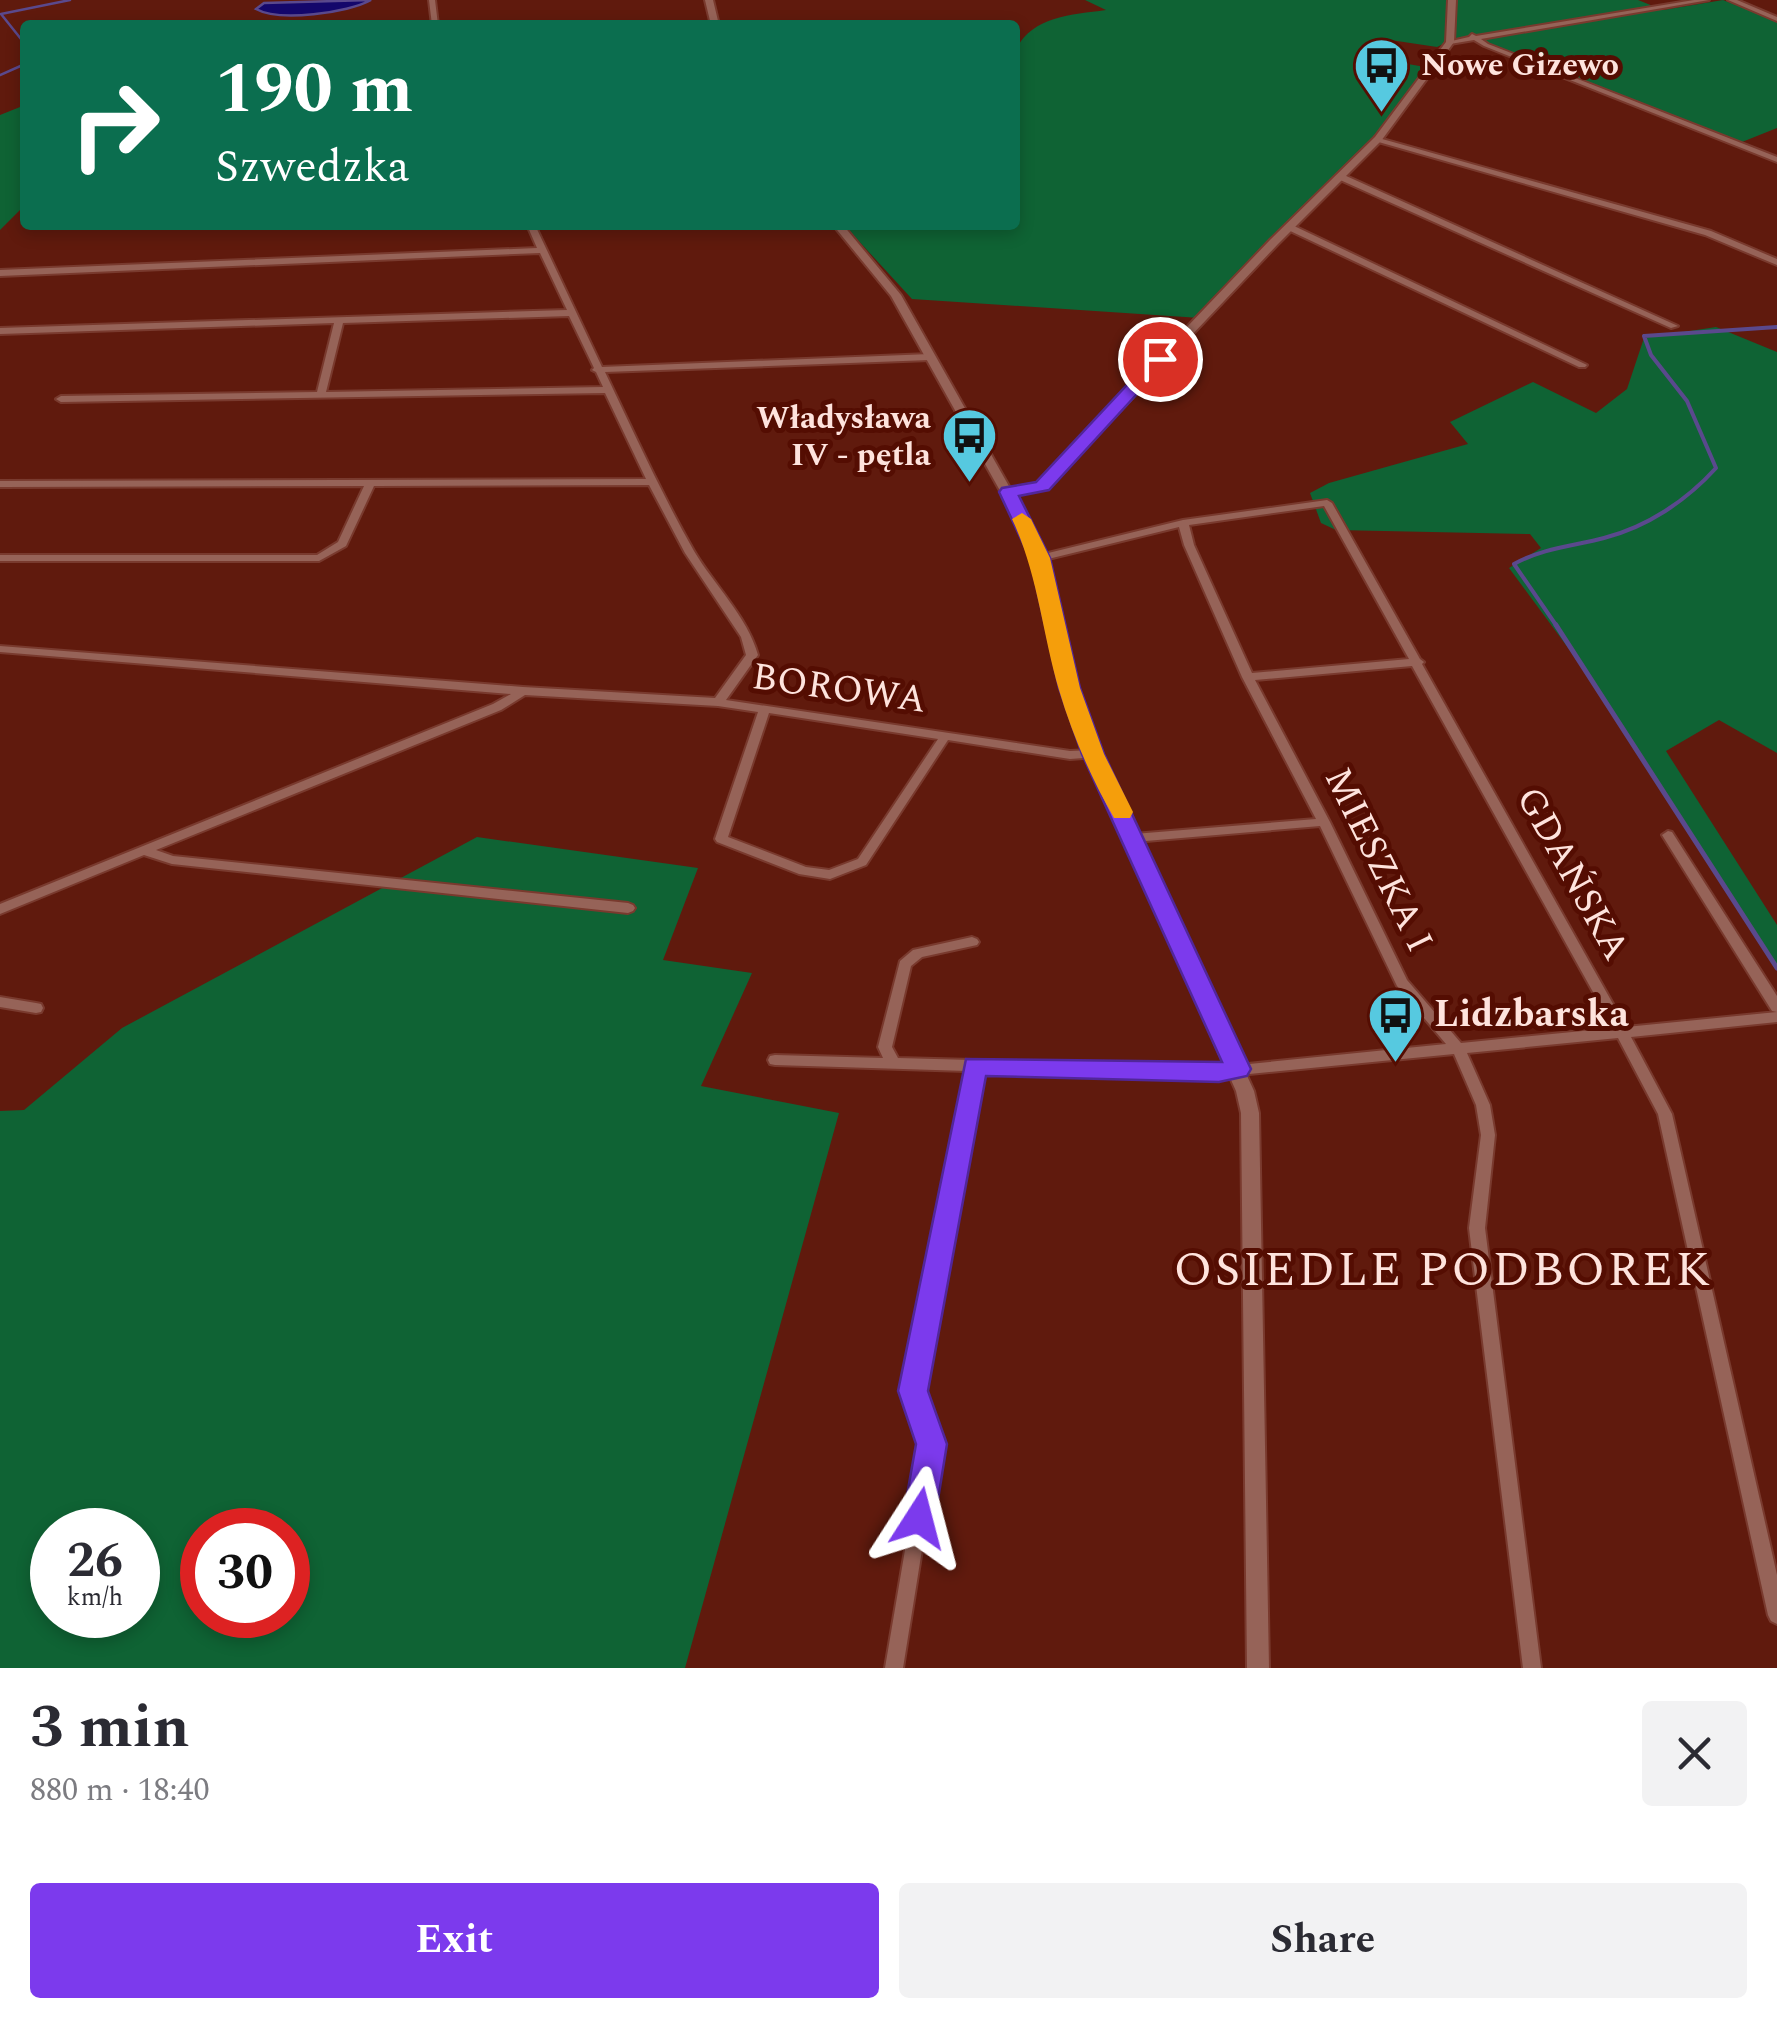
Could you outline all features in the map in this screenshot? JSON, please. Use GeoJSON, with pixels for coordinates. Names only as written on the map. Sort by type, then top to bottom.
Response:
{"type":"FeatureCollection","features":[{"type":"Feature","properties":{"kind":"street"},"geometry":{"type":"LineString","coordinates":[[1008,492],[1042,486],[1200,318],[1378,139],[1450,42],[1452,0]]}},
{"type":"Feature","properties":{"kind":"street"},"geometry":{"type":"LineString","coordinates":[[1450,42],[1706,0]]}},
{"type":"Feature","properties":{"kind":"street"},"geometry":{"type":"LineString","coordinates":[[1731,0],[1777,19]]}},
{"type":"Feature","properties":{"kind":"street"},"geometry":{"type":"LineString","coordinates":[[1472,36],[1486,45],[1777,160]]}},
{"type":"Feature","properties":{"kind":"street"},"geometry":{"type":"LineString","coordinates":[[1378,139],[1708,233],[1777,262]]}},
{"type":"Feature","properties":{"kind":"street"},"geometry":{"type":"LineString","coordinates":[[1341,177],[1674,326]]}},
{"type":"Feature","properties":{"kind":"street"},"geometry":{"type":"LineString","coordinates":[[1289,227],[1582,366]]}},
{"type":"Feature","properties":{"kind":"street","name":"BOROWA"},"geometry":{"type":"LineString","coordinates":[[533,230],[652,482],[690,553],[747,637],[752,655],[718,702],[1070,755],[1093,754]]}},
{"type":"Feature","properties":{"kind":"street"},"geometry":{"type":"LineString","coordinates":[[842,230],[896,296],[1008,492],[1040,558],[1069,688],[1093,754],[1238,1069],[1250,1113],[1258,1668]]}},
{"type":"Feature","properties":{"kind":"street"},"geometry":{"type":"LineString","coordinates":[[0,274],[540,250]]}},
{"type":"Feature","properties":{"kind":"street"},"geometry":{"type":"LineString","coordinates":[[0,331],[570,313]]}},
{"type":"Feature","properties":{"kind":"street"},"geometry":{"type":"LineString","coordinates":[[321,394],[340,320]]}},
{"type":"Feature","properties":{"kind":"street"},"geometry":{"type":"LineString","coordinates":[[598,370],[930,357]]}},
{"type":"Feature","properties":{"kind":"street"},"geometry":{"type":"LineString","coordinates":[[61,400],[610,390]]}},
{"type":"Feature","properties":{"kind":"street"},"geometry":{"type":"LineString","coordinates":[[0,484],[652,482]]}},
{"type":"Feature","properties":{"kind":"street"},"geometry":{"type":"LineString","coordinates":[[0,558],[319,558],[342,544],[370,483]]}},
{"type":"Feature","properties":{"kind":"street","name":"GDAŃSKA"},"geometry":{"type":"LineString","coordinates":[[1183,523],[1327,503],[1623,1034],[1665,1114],[1777,1615]]}},
{"type":"Feature","properties":{"kind":"street"},"geometry":{"type":"LineString","coordinates":[[1040,558],[1183,523]]}},
{"type":"Feature","properties":{"kind":"street","name":"MIESZKA I"},"geometry":{"type":"LineString","coordinates":[[1183,523],[1189,545],[1248,677],[1402,983],[1458,1050],[1483,1105],[1488,1135],[1477,1228],[1532,1668]]}},
{"type":"Feature","properties":{"kind":"street"},"geometry":{"type":"LineString","coordinates":[[0,650],[718,702]]}},
{"type":"Feature","properties":{"kind":"street"},"geometry":{"type":"LineString","coordinates":[[1248,677],[1418,662]]}},
{"type":"Feature","properties":{"kind":"street"},"geometry":{"type":"LineString","coordinates":[[0,910],[497,706],[523,690]]}},
{"type":"Feature","properties":{"kind":"street"},"geometry":{"type":"LineString","coordinates":[[765,708],[720,839],[804,871],[830,875],[862,862],[946,735]]}},
{"type":"Feature","properties":{"kind":"street"},"geometry":{"type":"LineString","coordinates":[[1134,838],[1324,822]]}},
{"type":"Feature","properties":{"kind":"street"},"geometry":{"type":"LineString","coordinates":[[1668,835],[1777,1008]]}},
{"type":"Feature","properties":{"kind":"street"},"geometry":{"type":"LineString","coordinates":[[142,850],[172,860],[628,908]]}},
{"type":"Feature","properties":{"kind":"street"},"geometry":{"type":"LineString","coordinates":[[893,1063],[886,1047],[906,964],[918,953],[972,942]]}},
{"type":"Feature","properties":{"kind":"street"},"geometry":{"type":"LineString","coordinates":[[0,1002],[36,1008]]}},
{"type":"Feature","properties":{"kind":"street"},"geometry":{"type":"LineString","coordinates":[[775,1060],[1219,1072],[1777,1017]]}},
{"type":"Feature","properties":{"kind":"street"},"geometry":{"type":"LineString","coordinates":[[894,1668],[932,1444],[913,1391],[975,1066]]}},
{"type":"Feature","properties":{"kind":"green space"},"geometry":{"type":"Polygon","coordinates":[[[1085,0],[1638,0],[1663,10],[1723,0],[1777,21],[1777,128],[1737,144],[1470,38],[1453,39],[1437,47],[1377,38],[1363,56],[1425,67],[1378,139],[1200,318],[912,299],[849,230],[1020,230],[1020,42],[1053,19],[1106,10],[1085,0]]]}},
{"type":"Feature","properties":{"kind":"green space"},"geometry":{"type":"Polygon","coordinates":[[[20,107],[20,210],[0,230],[0,115],[20,107]]]}},
{"type":"Feature","properties":{"kind":"green space"},"geometry":{"type":"Polygon","coordinates":[[[1716,327],[1777,352],[1777,753],[1719,720],[1666,751],[1777,925],[1777,967],[1580,664],[1509,568],[1541,548],[1530,534],[1336,530],[1321,523],[1310,493],[1329,483],[1468,444],[1450,422],[1533,382],[1596,413],[1627,389],[1644,338],[1716,327]]]}},
{"type":"Feature","properties":{"kind":"green space"},"geometry":{"type":"Polygon","coordinates":[[[477,837],[698,868],[663,960],[752,973],[701,1086],[839,1113],[685,1668],[0,1668],[0,1111],[24,1110],[122,1028],[477,837]]]}},
{"type":"Feature","properties":{"kind":"shaded area"},"geometry":{"type":"Polygon","coordinates":[[[371,0],[347,9],[314,14],[280,15],[256,9],[264,3],[371,0]]]}},
{"type":"Feature","properties":{"kind":"waterway"},"geometry":{"type":"LineString","coordinates":[[20,38],[1,14],[70,0]]}},
{"type":"Feature","properties":{"kind":"waterway"},"geometry":{"type":"LineString","coordinates":[[0,75],[20,66]]}},
{"type":"Feature","properties":{"kind":"waterway"},"geometry":{"type":"LineString","coordinates":[[1557,626],[1514,564],[1650,520],[1679,502],[1716,468],[1687,401],[1651,355],[1644,336],[1777,327]]}},
{"type":"Feature","properties":{"kind":"waterway"},"geometry":{"type":"LineString","coordinates":[[1557,626],[1777,968]]}},
{"type":"Feature","properties":{"kind":"slow traffic"},"geometry":{"type":"LineString","coordinates":[[1022,519],[1040,558],[1069,688],[1093,754],[1122,812]]}},
{"type":"Feature","properties":{"kind":"place","name":"Nowe Gizewo"},"geometry":{"type":"Point","coordinates":[1382,114]}},
{"type":"Feature","properties":{"kind":"place","name":"Władysława IV - pętla"},"geometry":{"type":"Point","coordinates":[970,485]}},
{"type":"Feature","properties":{"kind":"place","name":"Lidzbarska"},"geometry":{"type":"Point","coordinates":[1395,1064]}},
{"type":"Feature","properties":{"kind":"district","name":"OSIEDLE PODBOREK"},"geometry":{"type":"Point","coordinates":[1443,1270]}},
{"type":"Feature","properties":{"kind":"route"},"geometry":{"type":"LineString","coordinates":[[919,1518],[932,1444],[913,1391],[975,1066],[1219,1072],[1238,1069],[1093,754],[1069,688],[1040,558],[1008,492],[1042,486],[1160,359]]}}]}
